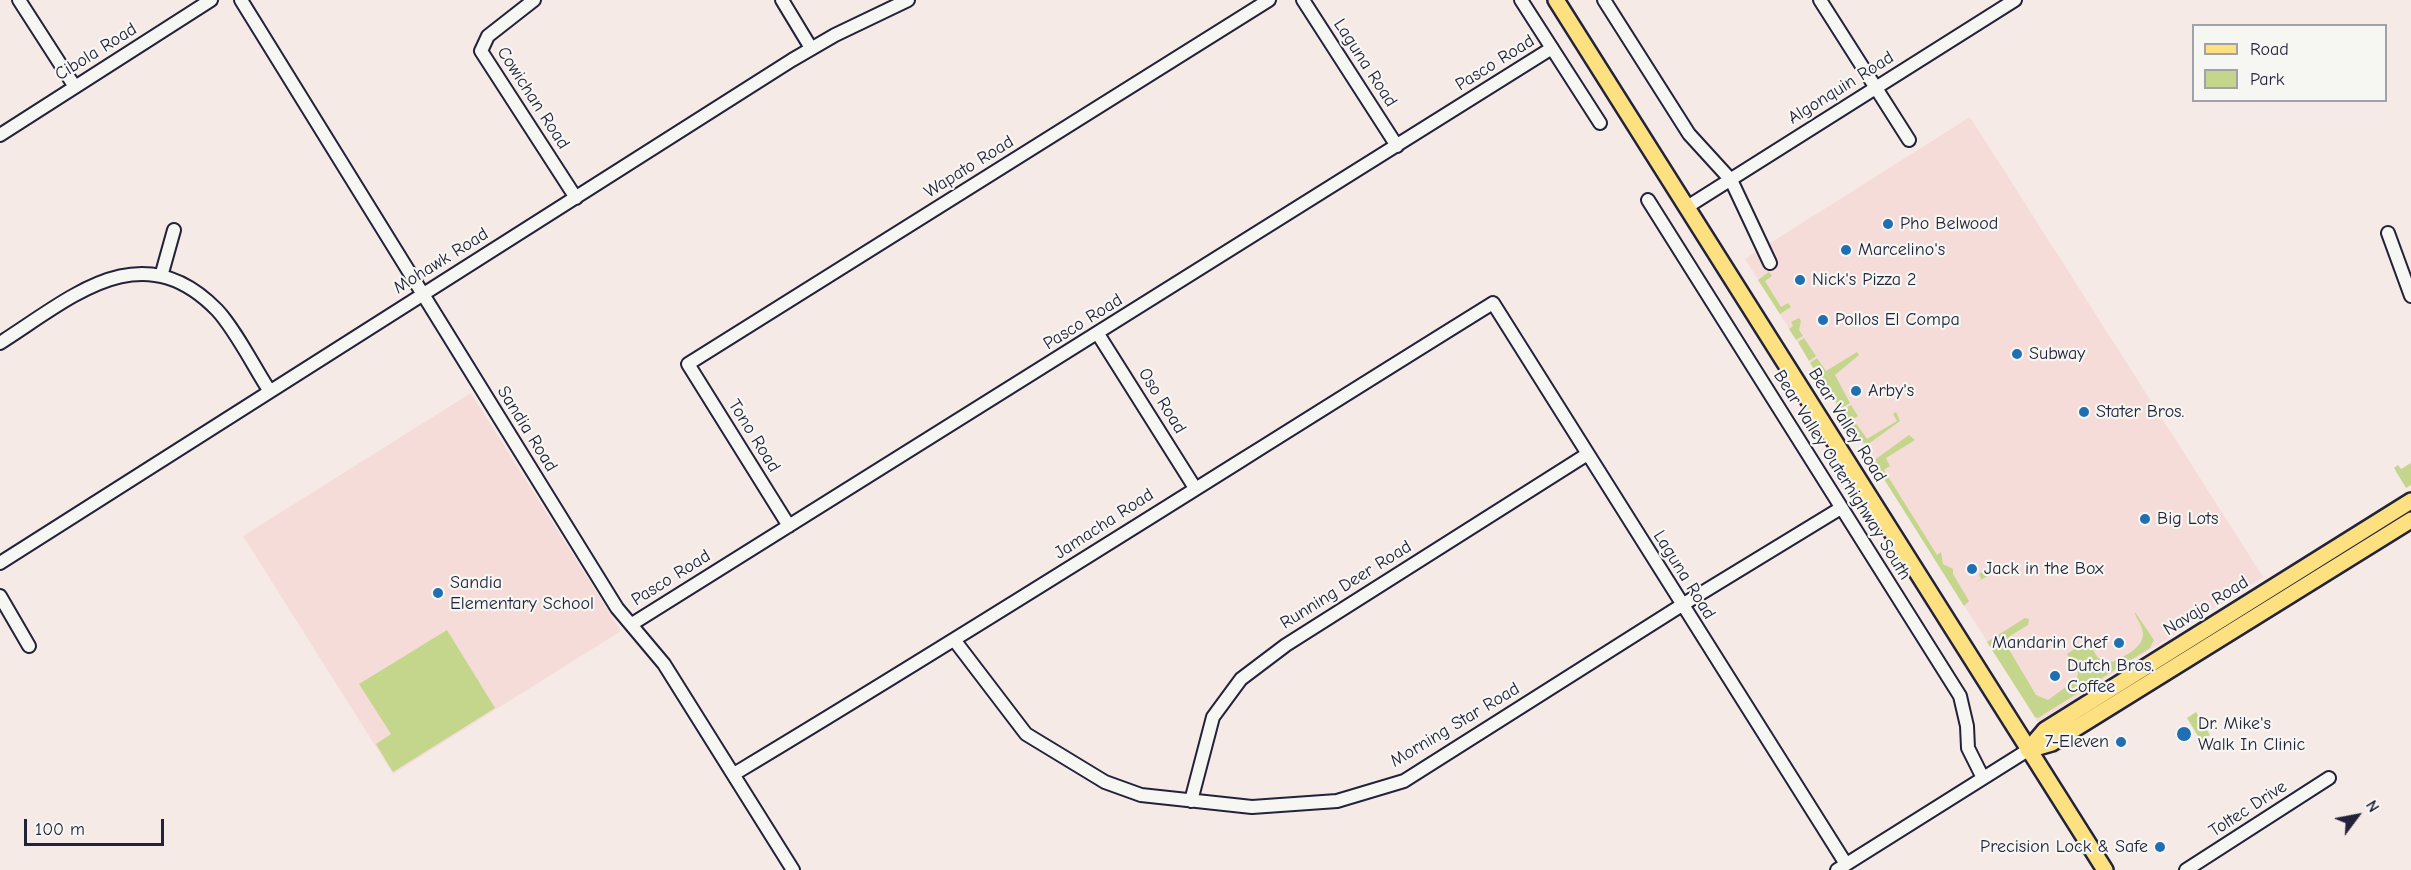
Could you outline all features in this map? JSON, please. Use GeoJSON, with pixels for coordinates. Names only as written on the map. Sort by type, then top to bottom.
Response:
{"type":"FeatureCollection","features":[{"type":"Feature","properties":{"kind":"main road","name":"Bear Valley Road"},"geometry":{"type":"LineString","coordinates":[[1556,0],[2105,870]]}},
{"type":"Feature","properties":{"kind":"main road","name":"Navajo Road"},"geometry":{"type":"LineString","coordinates":[[2028,750],[2045,730],[2411,501]]}},
{"type":"Feature","properties":{"kind":"main road","name":"Navajo Road"},"geometry":{"type":"LineString","coordinates":[[2028,750],[2052,743],[2411,520]]}},
{"type":"Feature","properties":{"kind":"street"},"geometry":{"type":"LineString","coordinates":[[19,0],[75,87]]}},
{"type":"Feature","properties":{"kind":"street","name":"Cibola Road"},"geometry":{"type":"LineString","coordinates":[[0,135],[211,0]]}},
{"type":"Feature","properties":{"kind":"street","name":"Sandia Road"},"geometry":{"type":"LineString","coordinates":[[241,0],[617,608],[664,664],[793,870]]}},
{"type":"Feature","properties":{"kind":"street","name":"Cowichan Road"},"geometry":{"type":"LineString","coordinates":[[534,0],[488,36],[481,51],[576,198]]}},
{"type":"Feature","properties":{"kind":"street"},"geometry":{"type":"LineString","coordinates":[[782,0],[811,48]]}},
{"type":"Feature","properties":{"kind":"street","name":"Mohawk Road"},"geometry":{"type":"LineString","coordinates":[[0,563],[269,390],[811,48],[908,0]]}},
{"type":"Feature","properties":{"kind":"street","name":"Wapato Road"},"geometry":{"type":"LineString","coordinates":[[688,364],[1269,0]]}},
{"type":"Feature","properties":{"kind":"street","name":"Laguna Road"},"geometry":{"type":"LineString","coordinates":[[1303,0],[1397,146]]}},
{"type":"Feature","properties":{"kind":"street"},"geometry":{"type":"LineString","coordinates":[[1521,0],[1600,123]]}},
{"type":"Feature","properties":{"kind":"street"},"geometry":{"type":"LineString","coordinates":[[1604,0],[1689,134],[1731,180],[1770,263]]}},
{"type":"Feature","properties":{"kind":"street"},"geometry":{"type":"LineString","coordinates":[[1820,0],[1909,140]]}},
{"type":"Feature","properties":{"kind":"street","name":"Algonquin Road"},"geometry":{"type":"LineString","coordinates":[[1687,207],[2015,0]]}},
{"type":"Feature","properties":{"kind":"street","name":"Pasco Road"},"geometry":{"type":"LineString","coordinates":[[632,624],[1552,48]]}},
{"type":"Feature","properties":{"kind":"street","name":"Bear Valley Outerhighway South"},"geometry":{"type":"LineString","coordinates":[[1648,200],[1960,696],[1967,726],[1968,748],[1983,778]]}},
{"type":"Feature","properties":{"kind":"street"},"geometry":{"type":"LineString","coordinates":[[162,273],[174,230]]}},
{"type":"Feature","properties":{"kind":"street"},"geometry":{"type":"LineString","coordinates":[[2388,233],[2411,296]]}},
{"type":"Feature","properties":{"kind":"street"},"geometry":{"type":"LineString","coordinates":[[0,343],[86,288],[129,274],[162,273],[193,288],[218,311],[269,390]]}},
{"type":"Feature","properties":{"kind":"street","name":"Laguna Road"},"geometry":{"type":"LineString","coordinates":[[1493,303],[1682,604],[1842,867]]}},
{"type":"Feature","properties":{"kind":"street","name":"Jamacha Road"},"geometry":{"type":"LineString","coordinates":[[734,774],[956,641],[1195,488],[1493,303]]}},
{"type":"Feature","properties":{"kind":"street","name":"Oso Road"},"geometry":{"type":"LineString","coordinates":[[1098,334],[1195,488]]}},
{"type":"Feature","properties":{"kind":"street","name":"Tono Road"},"geometry":{"type":"LineString","coordinates":[[688,364],[789,526]]}},
{"type":"Feature","properties":{"kind":"street","name":"Running Deer Road"},"geometry":{"type":"LineString","coordinates":[[1191,801],[1213,717],[1241,680],[1286,645],[1586,454]]}},
{"type":"Feature","properties":{"kind":"street","name":"Morning Star Road"},"geometry":{"type":"LineString","coordinates":[[956,641],[1026,734],[1105,782],[1141,795],[1252,807],[1337,801],[1404,780],[1682,604],[1841,508]]}},
{"type":"Feature","properties":{"kind":"street"},"geometry":{"type":"LineString","coordinates":[[0,596],[29,646]]}},
{"type":"Feature","properties":{"kind":"street","name":"Navajo Road"},"geometry":{"type":"LineString","coordinates":[[1842,867],[2028,750]]}},
{"type":"Feature","properties":{"kind":"street","name":"Toltec Drive"},"geometry":{"type":"LineString","coordinates":[[2186,870],[2329,778]]}},
{"type":"Feature","properties":{"kind":"shaded area"},"geometry":{"type":"Polygon","coordinates":[[[1970,117],[2263,577],[2038,722],[1745,259],[1970,117]]]}},
{"type":"Feature","properties":{"kind":"shaded area","name":"Sandia Elementary School"},"geometry":{"type":"Polygon","coordinates":[[[471,393],[621,631],[393,774],[243,536],[471,393]]]}},
{"type":"Feature","properties":{"kind":"green space"},"geometry":{"type":"Polygon","coordinates":[[[1769,272],[1772,276],[1765,281],[1781,307],[1788,303],[1791,307],[1780,314],[1758,280],[1769,272]]]}},
{"type":"Feature","properties":{"kind":"green space"},"geometry":{"type":"Polygon","coordinates":[[[1799,318],[1801,321],[1799,330],[1803,336],[1796,340],[1789,329],[1793,326],[1791,322],[1799,318]]]}},
{"type":"Feature","properties":{"kind":"green space"},"geometry":{"type":"Polygon","coordinates":[[[1804,338],[1816,356],[1809,361],[1798,342],[1804,338]]]}},
{"type":"Feature","properties":{"kind":"green space"},"geometry":{"type":"Polygon","coordinates":[[[1857,352],[1859,355],[1835,375],[1850,403],[1840,409],[1810,363],[1817,358],[1826,371],[1857,352]]]}},
{"type":"Feature","properties":{"kind":"green space"},"geometry":{"type":"Polygon","coordinates":[[[1851,405],[1858,416],[1853,419],[1867,439],[1897,421],[1893,414],[1896,412],[1900,421],[1867,445],[1860,440],[1841,411],[1851,405]]]}},
{"type":"Feature","properties":{"kind":"green space"},"geometry":{"type":"Polygon","coordinates":[[[1909,435],[1915,440],[1886,458],[1890,466],[1884,470],[1937,555],[1941,552],[1943,564],[1953,569],[1953,574],[1969,601],[1964,606],[1877,468],[1876,459],[1909,435]]]}},
{"type":"Feature","properties":{"kind":"green space"},"geometry":{"type":"Polygon","coordinates":[[[2411,463],[2411,485],[2406,488],[2394,468],[2398,465],[2401,469],[2411,463]]]}},
{"type":"Feature","properties":{"kind":"green space"},"geometry":{"type":"Polygon","coordinates":[[[1993,565],[1999,570],[1975,583],[1981,579],[1979,574],[1993,565]]]}},
{"type":"Feature","properties":{"kind":"green space"},"geometry":{"type":"Polygon","coordinates":[[[2135,612],[2154,640],[2150,648],[2038,718],[2035,717],[1987,642],[2025,618],[2029,619],[2028,625],[2010,636],[2007,646],[2036,695],[2048,700],[2077,679],[2078,673],[2067,654],[2082,644],[2086,650],[2091,647],[2098,658],[2112,662],[2139,645],[2143,635],[2135,612]]]}},
{"type":"Feature","properties":{"kind":"green space"},"geometry":{"type":"Polygon","coordinates":[[[447,630],[495,708],[393,772],[376,744],[391,734],[359,684],[447,630]]]}},
{"type":"Feature","properties":{"kind":"green space"},"geometry":{"type":"Polygon","coordinates":[[[2196,712],[2210,735],[2201,741],[2187,718],[2196,712]]]}},
{"type":"Feature","properties":{"kind":"place","name":"Pho Belwood"},"geometry":{"type":"Point","coordinates":[1888,224]}},
{"type":"Feature","properties":{"kind":"place","name":"Marcelino's"},"geometry":{"type":"Point","coordinates":[1846,250]}},
{"type":"Feature","properties":{"kind":"place","name":"Nick's Pizza 2"},"geometry":{"type":"Point","coordinates":[1800,280]}},
{"type":"Feature","properties":{"kind":"place","name":"Pollos El Compa"},"geometry":{"type":"Point","coordinates":[1823,320]}},
{"type":"Feature","properties":{"kind":"place","name":"Subway"},"geometry":{"type":"Point","coordinates":[2017,354]}},
{"type":"Feature","properties":{"kind":"place","name":"Arby's"},"geometry":{"type":"Point","coordinates":[1856,391]}},
{"type":"Feature","properties":{"kind":"place","name":"Stater Bros."},"geometry":{"type":"Point","coordinates":[2084,412]}},
{"type":"Feature","properties":{"kind":"place","name":"Big Lots"},"geometry":{"type":"Point","coordinates":[2145,519]}},
{"type":"Feature","properties":{"kind":"place","name":"Jack in the Box"},"geometry":{"type":"Point","coordinates":[1972,569]}},
{"type":"Feature","properties":{"kind":"place","name":"Sandia Elementary School"},"geometry":{"type":"Point","coordinates":[438,593]}},
{"type":"Feature","properties":{"kind":"place","name":"Mandarin Chef"},"geometry":{"type":"Point","coordinates":[2119,643]}},
{"type":"Feature","properties":{"kind":"place","name":"Dutch Bros. Coffee"},"geometry":{"type":"Point","coordinates":[2055,676]}},
{"type":"Feature","properties":{"kind":"place","name":"Dr. Mike's Walk In Clinic"},"geometry":{"type":"Point","coordinates":[2184,734]}},
{"type":"Feature","properties":{"kind":"place","name":"7-Eleven"},"geometry":{"type":"Point","coordinates":[2121,742]}},
{"type":"Feature","properties":{"kind":"place","name":"Precision Lock & Safe"},"geometry":{"type":"Point","coordinates":[2160,847]}}]}
